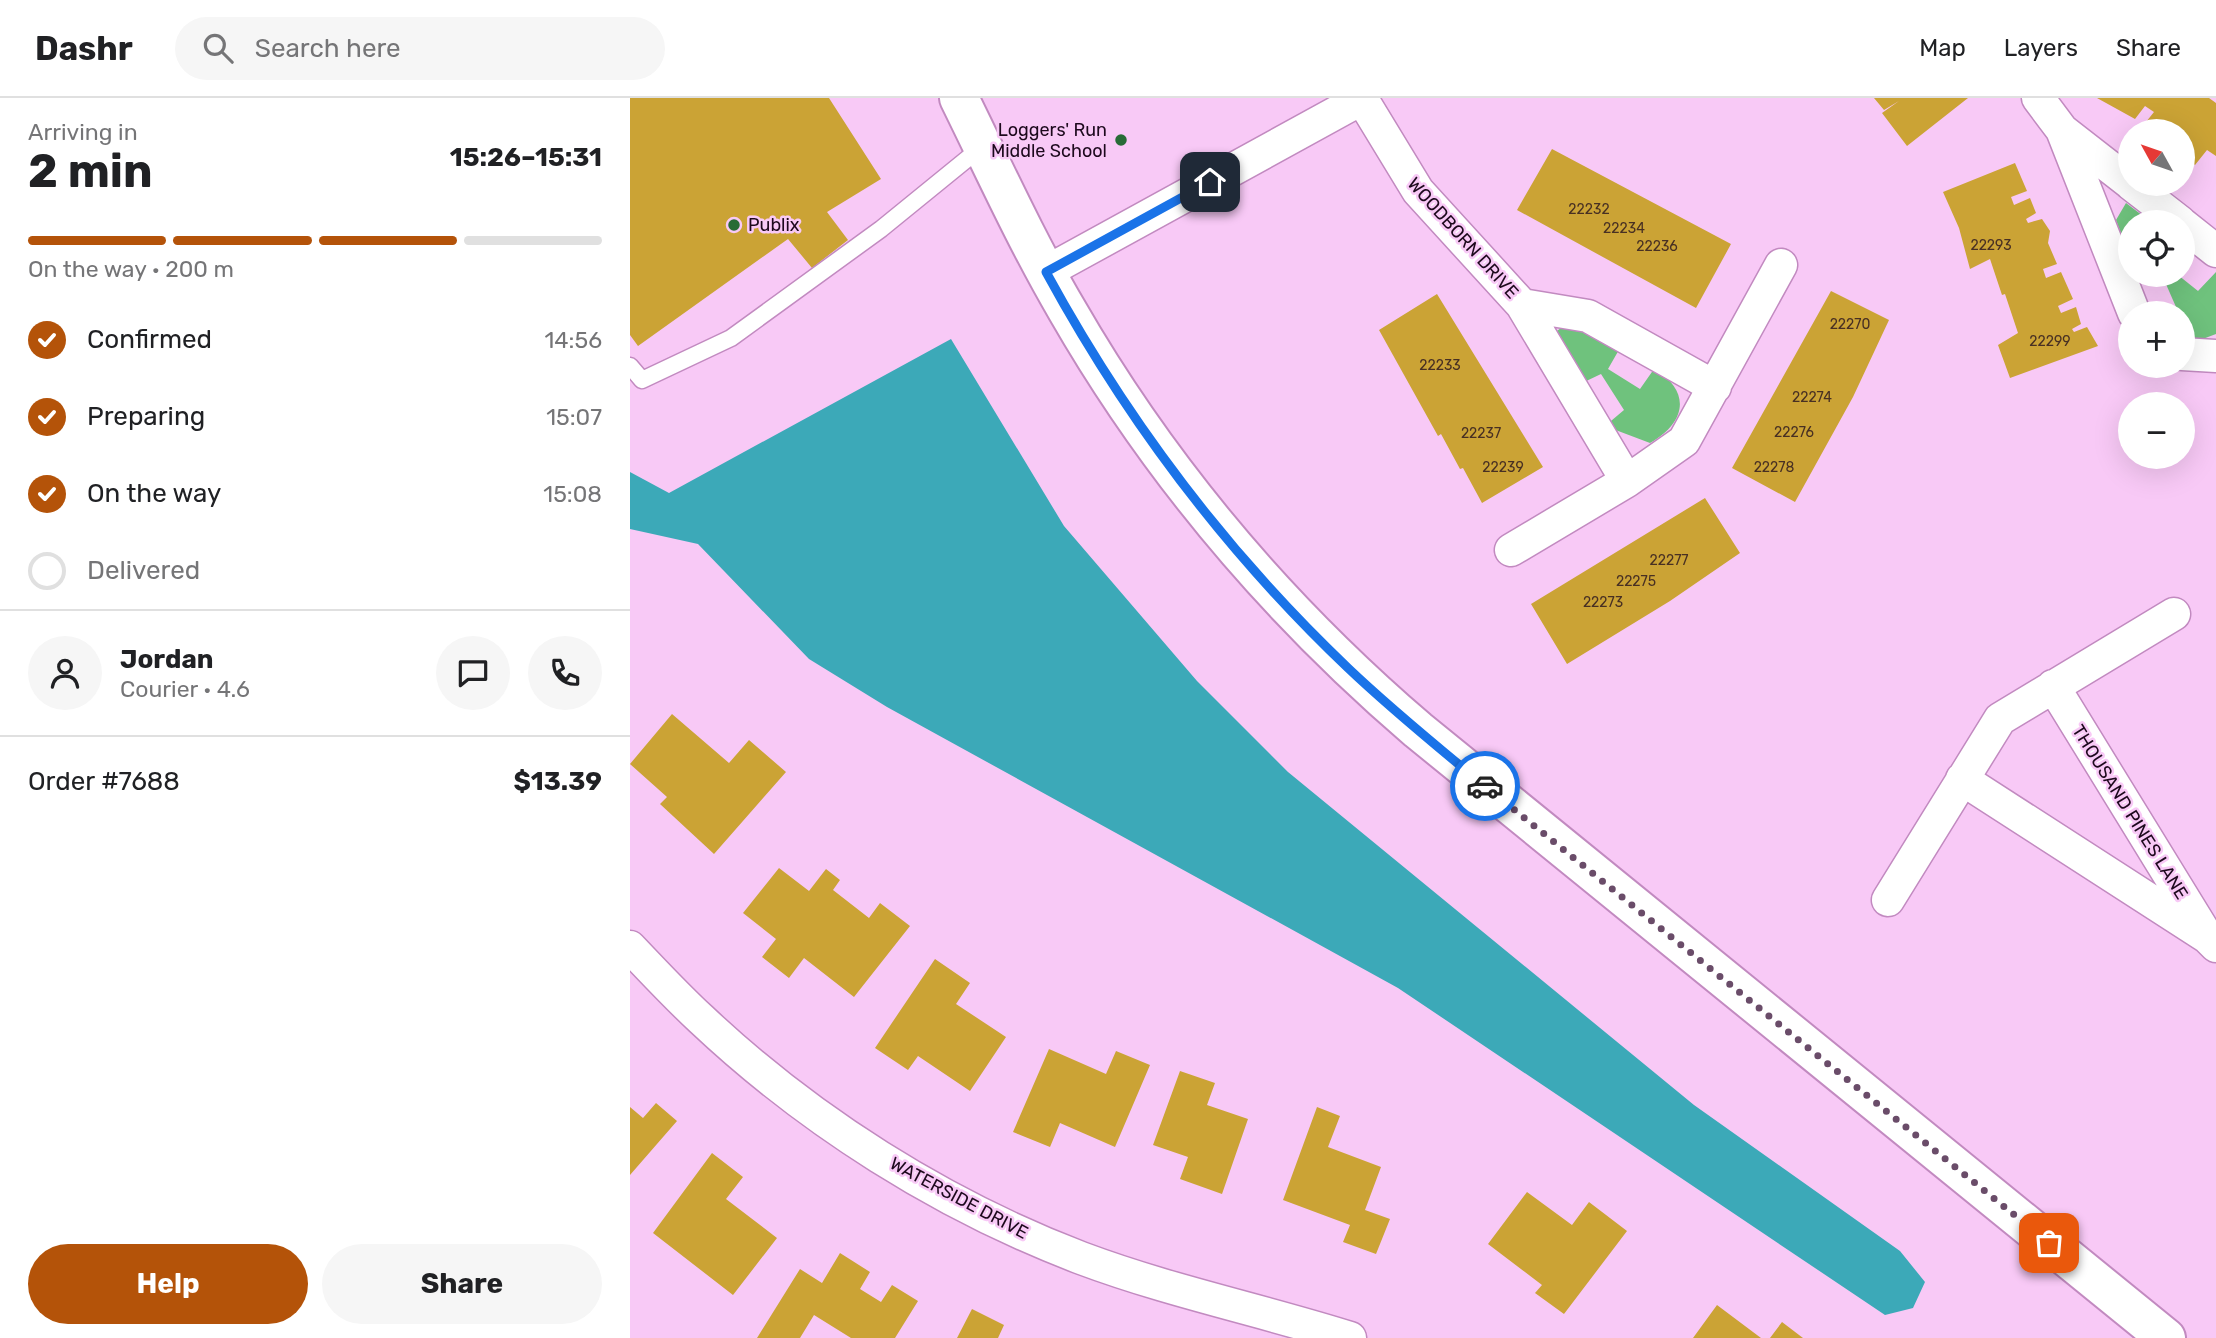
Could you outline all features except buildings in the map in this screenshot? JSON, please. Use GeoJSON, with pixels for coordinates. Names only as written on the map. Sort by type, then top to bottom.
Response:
{"type":"FeatureCollection","features":[{"type":"Feature","properties":{"kind":"street"},"geometry":{"type":"LineString","coordinates":[[959,98],[1046,272],[1129,411],[1200,508],[1285,605],[1347,667],[1538,829],[2166,1338]]}},
{"type":"Feature","properties":{"kind":"street"},"geometry":{"type":"LineString","coordinates":[[1046,272],[1362,98]]}},
{"type":"Feature","properties":{"kind":"street","name":"WOODBORN DRIVE"},"geometry":{"type":"LineString","coordinates":[[1362,98],[1418,191],[1522,305],[1627,481]]}},
{"type":"Feature","properties":{"kind":"street"},"geometry":{"type":"LineString","coordinates":[[2038,98],[2062,130],[2118,174]]}},
{"type":"Feature","properties":{"kind":"street"},"geometry":{"type":"LineString","coordinates":[[2062,130],[2129,301]]}},
{"type":"Feature","properties":{"kind":"street"},"geometry":{"type":"LineString","coordinates":[[2147,196],[2164,210]]}},
{"type":"Feature","properties":{"kind":"street"},"geometry":{"type":"LineString","coordinates":[[2195,234],[2216,251]]}},
{"type":"Feature","properties":{"kind":"street"},"geometry":{"type":"LineString","coordinates":[[1511,550],[1627,481],[1684,441],[1781,265]]}},
{"type":"Feature","properties":{"kind":"street","name":"WOODBORN DRIVE"},"geometry":{"type":"LineString","coordinates":[[1522,305],[1588,316],[1715,387]]}},
{"type":"Feature","properties":{"kind":"street"},"geometry":{"type":"LineString","coordinates":[[2195,355],[2216,356]]}},
{"type":"Feature","properties":{"kind":"street"},"geometry":{"type":"LineString","coordinates":[[1888,900],[2000,719],[2174,614]]}},
{"type":"Feature","properties":{"kind":"street","name":"THOUSAND PINES LANE"},"geometry":{"type":"LineString","coordinates":[[2053,686],[2212,941]]}},
{"type":"Feature","properties":{"kind":"street","name":"THOUSAND PINES LANE"},"geometry":{"type":"LineString","coordinates":[[1962,779],[2212,941]]}},
{"type":"Feature","properties":{"kind":"street","name":"WATERSIDE DRIVE"},"geometry":{"type":"LineString","coordinates":[[630,947],[701,1019],[769,1078],[842,1132],[918,1179],[998,1221],[1080,1258],[1187,1294],[1350,1338]]}},
{"type":"Feature","properties":{"kind":"lane"},"geometry":{"type":"LineString","coordinates":[[630,366],[642,380],[731,338],[881,229],[983,146]]}},
{"type":"Feature","properties":{"kind":"shaded area"},"geometry":{"type":"Polygon","coordinates":[[[2126,203],[2135,210],[2122,210],[2126,203]]]}},
{"type":"Feature","properties":{"kind":"shaded area"},"geometry":{"type":"Polygon","coordinates":[[[2216,272],[2216,334],[2195,340],[2195,301],[2173,301],[2167,287],[2193,287],[2198,291],[2216,272]]]}},
{"type":"Feature","properties":{"kind":"shaded area"},"geometry":{"type":"Polygon","coordinates":[[[1568,323],[1620,348],[1608,369],[1640,389],[1654,369],[1674,387],[1680,407],[1677,417],[1662,435],[1650,443],[1605,426],[1624,410],[1601,374],[1580,384],[1554,333],[1568,323]]]}},
{"type":"Feature","properties":{"kind":"shaded area"},"geometry":{"type":"Polygon","coordinates":[[[951,339],[1064,526],[1197,681],[1288,772],[1694,1105],[1900,1251],[1925,1282],[1913,1308],[1885,1315],[1398,988],[887,707],[809,659],[698,544],[630,529],[630,472],[669,493],[951,339]]]}},
{"type":"Feature","properties":{"kind":"way so far"},"geometry":{"type":"LineString","coordinates":[[1485,786],[2049,1243]]}},
{"type":"Feature","properties":{"kind":"place","name":"Loggers' Run Middle School"},"geometry":{"type":"Point","coordinates":[1121,140]}},
{"type":"Feature","properties":{"kind":"place","name":"Publix"},"geometry":{"type":"Point","coordinates":[734,225]}},
{"type":"Feature","properties":{"kind":"route"},"geometry":{"type":"LineString","coordinates":[[1210,182],[1046,272],[1085,342],[1129,411],[1200,508],[1227,540],[1285,605],[1347,667],[1485,786]]}}]}
